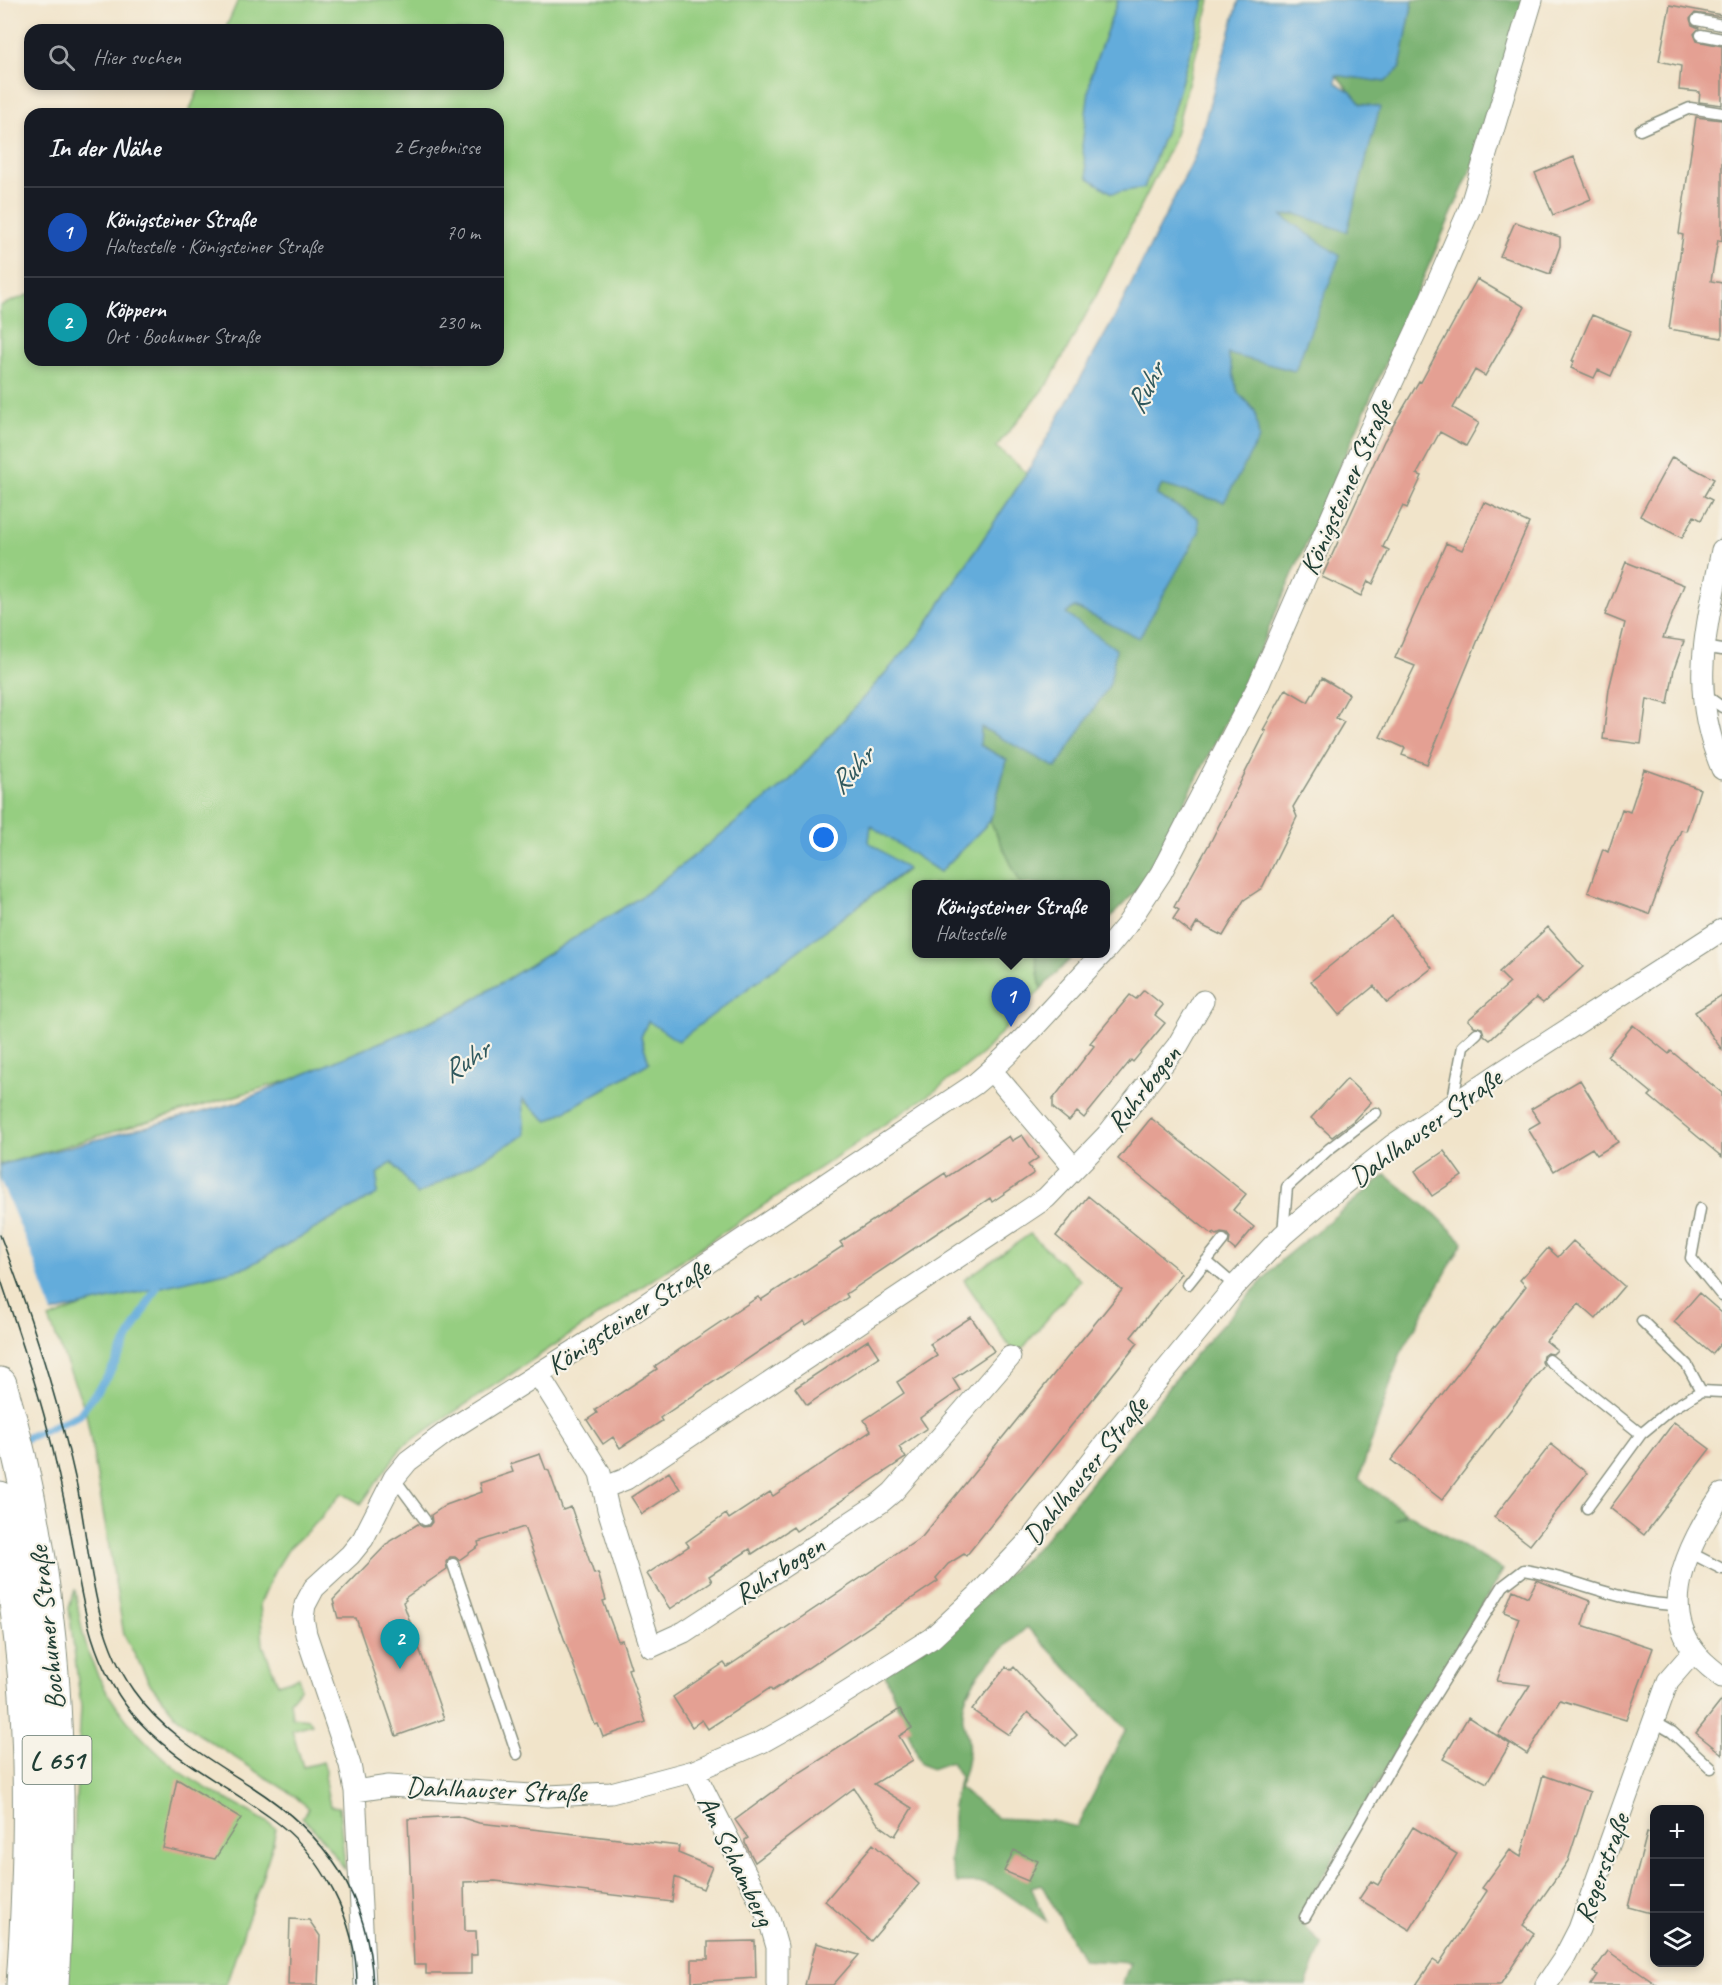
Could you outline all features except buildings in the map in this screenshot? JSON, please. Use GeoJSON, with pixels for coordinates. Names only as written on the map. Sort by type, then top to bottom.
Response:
{"type":"FeatureCollection","features":[{"type":"Feature","properties":{"kind":"main road","name":"Bochumer Straße"},"geometry":{"type":"LineString","coordinates":[[0,1384],[24,1470],[21,1641],[28,1721],[30,1795],[29,1884],[23,1985]]}},
{"type":"Feature","properties":{"kind":"main road","name":"Bochumer Straße"},"geometry":{"type":"LineString","coordinates":[[0,1498],[22,1537],[49,1624],[58,1779],[57,1902],[52,1985]]}},
{"type":"Feature","properties":{"kind":"street","name":"Königsteiner Straße"},"geometry":{"type":"LineString","coordinates":[[1110,945],[1126,926],[1161,873],[1259,684],[1360,449],[1419,325],[1470,208],[1532,0]]}},
{"type":"Feature","properties":{"kind":"street"},"geometry":{"type":"LineString","coordinates":[[1722,550],[1713,648],[1702,692],[1709,735],[1722,769]]}},
{"type":"Feature","properties":{"kind":"street","name":"Dahlhauser Straße"},"geometry":{"type":"LineString","coordinates":[[356,1791],[389,1786],[548,1796],[611,1793],[694,1771],[762,1742],[932,1638],[977,1596],[1029,1541],[1105,1444],[1235,1286],[1283,1235],[1393,1145],[1722,930]]}},
{"type":"Feature","properties":{"kind":"street","name":"Königsteiner Straße"},"geometry":{"type":"LineString","coordinates":[[356,1791],[350,1766],[306,1634],[303,1618],[305,1605],[314,1588],[363,1539],[394,1478],[408,1461],[955,1099],[991,1071],[1098,958]]}},
{"type":"Feature","properties":{"kind":"street","name":"Ruhrbogen"},"geometry":{"type":"LineString","coordinates":[[603,1488],[626,1479],[1046,1198],[1107,1135],[1178,1045],[1203,1001]]}},
{"type":"Feature","properties":{"kind":"street"},"geometry":{"type":"LineString","coordinates":[[991,1071],[1074,1168]]}},
{"type":"Feature","properties":{"kind":"street","name":"Ruhrbogen"},"geometry":{"type":"LineString","coordinates":[[538,1374],[600,1473],[608,1509],[651,1647],[684,1632],[886,1497],[1010,1357]]}},
{"type":"Feature","properties":{"kind":"street"},"geometry":{"type":"LineString","coordinates":[[1722,1494],[1689,1552],[1682,1570],[1678,1605],[1681,1626],[1694,1652],[1722,1677]]}},
{"type":"Feature","properties":{"kind":"street","name":"Regerstraße"},"geometry":{"type":"LineString","coordinates":[[1546,1985],[1563,1960],[1579,1929],[1668,1681],[1694,1652]]}},
{"type":"Feature","properties":{"kind":"street","name":"Am Schamberg"},"geometry":{"type":"LineString","coordinates":[[694,1771],[769,1919],[777,1947],[777,1985]]}},
{"type":"Feature","properties":{"kind":"street"},"geometry":{"type":"LineString","coordinates":[[356,1791],[365,1985]]}},
{"type":"Feature","properties":{"kind":"lane"},"geometry":{"type":"LineString","coordinates":[[1697,20],[1722,25]]}},
{"type":"Feature","properties":{"kind":"lane"},"geometry":{"type":"LineString","coordinates":[[1701,35],[1722,39]]}},
{"type":"Feature","properties":{"kind":"lane"},"geometry":{"type":"LineString","coordinates":[[1640,130],[1690,108],[1722,113]]}},
{"type":"Feature","properties":{"kind":"lane"},"geometry":{"type":"LineString","coordinates":[[1702,692],[1722,707]]}},
{"type":"Feature","properties":{"kind":"lane"},"geometry":{"type":"LineString","coordinates":[[1452,1106],[1463,1046],[1477,1033]]}},
{"type":"Feature","properties":{"kind":"lane"},"geometry":{"type":"LineString","coordinates":[[1283,1235],[1287,1187],[1329,1149],[1376,1113]]}},
{"type":"Feature","properties":{"kind":"lane"},"geometry":{"type":"LineString","coordinates":[[1700,1209],[1691,1258],[1722,1296]]}},
{"type":"Feature","properties":{"kind":"lane"},"geometry":{"type":"LineString","coordinates":[[1188,1284],[1223,1240]]}},
{"type":"Feature","properties":{"kind":"lane"},"geometry":{"type":"LineString","coordinates":[[1206,1261],[1235,1286]]}},
{"type":"Feature","properties":{"kind":"lane"},"geometry":{"type":"LineString","coordinates":[[1642,1321],[1687,1365],[1701,1390]]}},
{"type":"Feature","properties":{"kind":"lane"},"geometry":{"type":"LineString","coordinates":[[1549,1360],[1641,1434]]}},
{"type":"Feature","properties":{"kind":"lane"},"geometry":{"type":"LineString","coordinates":[[1587,1508],[1641,1434],[1670,1410],[1701,1390],[1722,1392]]}},
{"type":"Feature","properties":{"kind":"lane"},"geometry":{"type":"LineString","coordinates":[[394,1478],[425,1520]]}},
{"type":"Feature","properties":{"kind":"lane"},"geometry":{"type":"LineString","coordinates":[[1689,1552],[1722,1569]]}},
{"type":"Feature","properties":{"kind":"lane"},"geometry":{"type":"LineString","coordinates":[[453,1564],[517,1754]]}},
{"type":"Feature","properties":{"kind":"lane"},"geometry":{"type":"LineString","coordinates":[[1305,1917],[1398,1754],[1503,1586],[1524,1570],[1548,1574],[1656,1605],[1678,1605]]}},
{"type":"Feature","properties":{"kind":"lane"},"geometry":{"type":"LineString","coordinates":[[1653,1721],[1672,1732],[1711,1768]]}},
{"type":"Feature","properties":{"kind":"green space"},"geometry":{"type":"Polygon","coordinates":[[[238,0],[1118,0],[1091,74],[1144,188],[1173,111],[1205,0],[1210,0],[1173,142],[1096,296],[1049,382],[996,447],[1027,473],[920,634],[790,780],[644,895],[457,1010],[293,1079],[0,1165],[0,306],[24,296],[24,366],[504,366],[504,108],[191,108],[198,90],[504,90],[504,24],[228,24],[238,0]]]}},
{"type":"Feature","properties":{"kind":"green space"},"geometry":{"type":"Polygon","coordinates":[[[1413,0],[1524,0],[1473,165],[1239,696],[1143,884],[1110,918],[1110,880],[1019,880],[990,821],[1007,760],[980,745],[981,727],[1056,767],[1065,614],[1197,518],[1156,495],[1162,485],[1224,502],[1255,411],[1238,393],[1227,353],[1295,371],[1281,216],[1296,214],[1380,108],[1361,104],[1336,75],[1385,82],[1400,68],[1413,0]]]}},
{"type":"Feature","properties":{"kind":"green space"},"geometry":{"type":"Polygon","coordinates":[[[990,821],[1019,880],[912,880],[912,958],[1036,958],[1041,989],[983,1053],[936,1090],[402,1447],[361,1504],[342,1493],[317,1522],[289,1548],[273,1574],[260,1604],[263,1645],[278,1684],[299,1677],[300,1689],[290,1701],[292,1717],[309,1719],[312,1724],[292,1730],[303,1767],[323,1762],[330,1806],[339,1807],[345,1869],[302,1817],[309,1808],[289,1792],[198,1734],[175,1715],[151,1685],[124,1635],[86,1412],[49,1319],[105,1297],[378,1174],[392,1161],[417,1195],[521,1099],[548,1121],[649,1063],[641,1037],[648,1021],[780,963],[907,870],[868,842],[871,825],[940,872],[990,821]]]}},
{"type":"Feature","properties":{"kind":"green space"},"geometry":{"type":"Polygon","coordinates":[[[1036,958],[1071,958],[1041,989],[1036,958]]]}},
{"type":"Feature","properties":{"kind":"green space"},"geometry":{"type":"Polygon","coordinates":[[[1386,1175],[1435,1214],[1463,1242],[1400,1355],[1359,1479],[1406,1513],[1394,1520],[1409,1514],[1503,1570],[1298,1919],[1322,1945],[1306,1985],[1122,1985],[1130,1963],[1083,1960],[1041,1884],[1031,1887],[1046,1921],[1001,1890],[984,1883],[957,1883],[950,1862],[953,1804],[960,1777],[951,1762],[931,1769],[921,1764],[884,1672],[932,1643],[1042,1543],[1195,1355],[1281,1260],[1386,1175]],[[1027,1627],[984,1668],[968,1693],[963,1720],[968,1739],[968,1754],[959,1788],[998,1818],[1052,1821],[1077,1827],[1126,1729],[1027,1627]]]}},
{"type":"Feature","properties":{"kind":"green space"},"geometry":{"type":"Polygon","coordinates":[[[1030,1234],[1080,1280],[1016,1356],[964,1280],[1030,1234]]]}},
{"type":"Feature","properties":{"kind":"green space"},"geometry":{"type":"Polygon","coordinates":[[[75,1589],[83,1634],[91,1660],[98,1676],[127,1721],[178,1770],[276,1828],[272,1847],[226,1985],[66,1985],[81,1707],[69,1608],[75,1589]]]}},
{"type":"Feature","properties":{"kind":"water"},"geometry":{"type":"Polygon","coordinates":[[[1118,0],[1205,0],[1173,111],[1144,188],[1112,193],[1088,178],[1082,146],[1091,74],[1118,0]]]}},
{"type":"Feature","properties":{"kind":"water","name":"Ruhr"},"geometry":{"type":"Polygon","coordinates":[[[1239,0],[1413,0],[1400,68],[1385,82],[1336,75],[1336,83],[1351,92],[1361,104],[1380,107],[1347,232],[1296,214],[1282,216],[1340,256],[1295,371],[1228,354],[1238,393],[1255,411],[1259,438],[1224,502],[1162,485],[1156,495],[1198,518],[1199,532],[1139,638],[1074,607],[1066,614],[1116,649],[1110,684],[1056,768],[981,727],[980,745],[1007,760],[990,821],[940,872],[871,826],[869,842],[907,869],[678,1041],[648,1021],[641,1037],[649,1063],[548,1121],[522,1099],[525,1135],[417,1195],[392,1162],[378,1174],[377,1194],[247,1267],[0,1325],[0,1165],[236,1103],[457,1010],[644,895],[790,780],[920,634],[1027,473],[1115,317],[1195,156],[1239,0]]]}},
{"type":"Feature","properties":{"kind":"pier"},"geometry":{"type":"Polygon","coordinates":[[[0,1180],[32,1255],[53,1316],[0,1328],[0,1180]]]}},
{"type":"Feature","properties":{"kind":"waterway"},"geometry":{"type":"LineString","coordinates":[[22,1440],[79,1415],[109,1374],[161,1279]]}},
{"type":"Feature","properties":{"kind":"tram line"},"geometry":{"type":"LineString","coordinates":[[0,1235],[53,1390],[77,1486],[101,1617],[119,1667],[145,1705],[172,1732],[202,1755],[278,1805],[322,1846],[339,1870],[363,1923],[370,1953],[373,1985]]}},
{"type":"Feature","properties":{"kind":"tram line"},"geometry":{"type":"LineString","coordinates":[[0,1277],[53,1450],[88,1625],[105,1670],[116,1691],[146,1729],[179,1757],[271,1818],[306,1850],[334,1891],[344,1914],[351,1937],[357,1985]]}},
{"type":"Feature","properties":{"kind":"place","name":"Königsteiner Straße"},"geometry":{"type":"Point","coordinates":[1011,1027]}},
{"type":"Feature","properties":{"kind":"place","name":"Köppern"},"geometry":{"type":"Point","coordinates":[400,1669]}}]}
